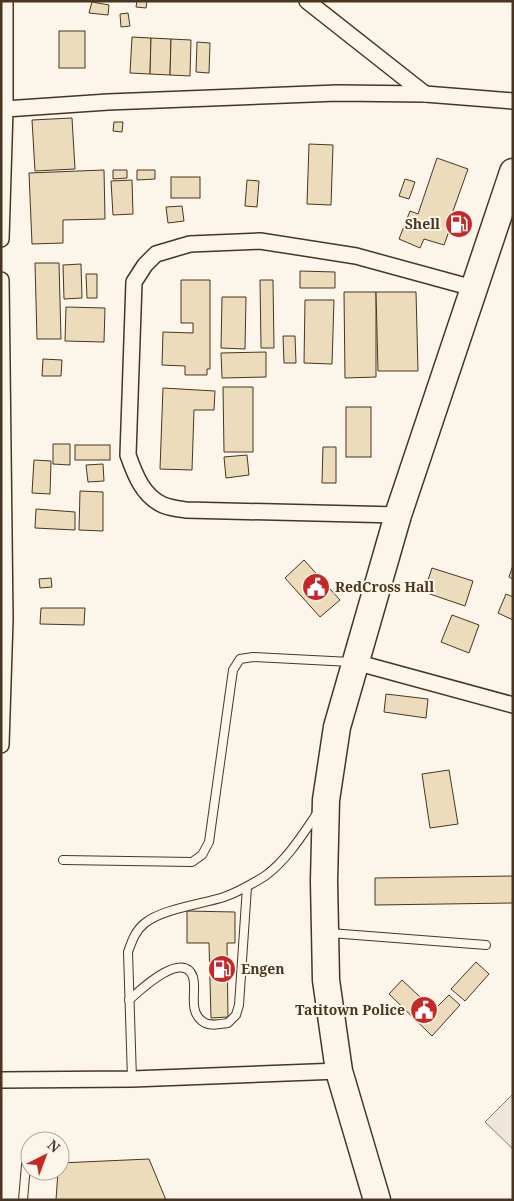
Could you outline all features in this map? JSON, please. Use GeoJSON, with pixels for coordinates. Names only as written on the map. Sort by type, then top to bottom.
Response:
{"type":"FeatureCollection","features":[{"type":"Feature","properties":{"kind":"highway"},"geometry":{"type":"LineString","coordinates":[[377,1200],[339,1071],[326,980],[324,881],[326,800],[337,727],[398,515],[513,172]]}},
{"type":"Feature","properties":{"kind":"street"},"geometry":{"type":"LineString","coordinates":[[1,239],[5,108],[3,44],[5,1]]}},
{"type":"Feature","properties":{"kind":"street"},"geometry":{"type":"LineString","coordinates":[[308,1],[425,94]]}},
{"type":"Feature","properties":{"kind":"street"},"geometry":{"type":"LineString","coordinates":[[5,108],[108,102],[327,94],[425,94],[513,101]]}},
{"type":"Feature","properties":{"kind":"street"},"geometry":{"type":"LineString","coordinates":[[398,515],[186,510],[163,505],[147,493],[136,477],[128,456],[134,282],[145,264],[156,254],[190,244],[260,241],[356,256],[473,288]]}},
{"type":"Feature","properties":{"kind":"street"},"geometry":{"type":"LineString","coordinates":[[1,280],[3,619],[1,745]]}},
{"type":"Feature","properties":{"kind":"street"},"geometry":{"type":"LineString","coordinates":[[355,662],[513,704]]}},
{"type":"Feature","properties":{"kind":"street"},"geometry":{"type":"LineString","coordinates":[[1,1080],[132,1079],[339,1071]]}},
{"type":"Feature","properties":{"kind":"lane"},"geometry":{"type":"LineString","coordinates":[[63,860],[192,862],[202,855],[209,842],[233,670],[240,659],[252,657],[355,662]]}},
{"type":"Feature","properties":{"kind":"lane"},"geometry":{"type":"LineString","coordinates":[[132,1079],[128,952],[134,936],[145,923],[158,915],[226,897],[266,875],[305,832],[326,800]]}},
{"type":"Feature","properties":{"kind":"lane"},"geometry":{"type":"LineString","coordinates":[[130,1000],[163,972],[179,968],[188,970],[193,976],[194,1008],[200,1020],[208,1025],[228,1023],[236,1015],[239,1005],[247,887]]}},
{"type":"Feature","properties":{"kind":"lane"},"geometry":{"type":"LineString","coordinates":[[325,932],[486,945]]}},
{"type":"Feature","properties":{"kind":"lane"},"geometry":{"type":"LineString","coordinates":[[22,1200],[24,1181]]}},
{"type":"Feature","properties":{"kind":"shaded area"},"geometry":{"type":"Polygon","coordinates":[[[513,1094],[513,1149],[485,1122],[513,1094]]]}},
{"type":"Feature","properties":{"kind":"building"},"geometry":{"type":"Polygon","coordinates":[[[137,1],[147,1],[146,8],[136,7],[137,1]]]}},
{"type":"Feature","properties":{"kind":"building"},"geometry":{"type":"Polygon","coordinates":[[[92,2],[109,5],[108,15],[89,13],[92,2]]]}},
{"type":"Feature","properties":{"kind":"building"},"geometry":{"type":"Polygon","coordinates":[[[128,13],[130,26],[121,27],[120,14],[128,13]]]}},
{"type":"Feature","properties":{"kind":"building"},"geometry":{"type":"Polygon","coordinates":[[[59,31],[85,31],[85,68],[59,68],[59,31]]]}},
{"type":"Feature","properties":{"kind":"building"},"geometry":{"type":"Polygon","coordinates":[[[132,37],[151,38],[150,74],[130,73],[132,37]]]}},
{"type":"Feature","properties":{"kind":"building"},"geometry":{"type":"Polygon","coordinates":[[[151,38],[171,39],[170,75],[150,74],[151,38]]]}},
{"type":"Feature","properties":{"kind":"building"},"geometry":{"type":"Polygon","coordinates":[[[171,39],[191,40],[190,76],[170,75],[171,39]]]}},
{"type":"Feature","properties":{"kind":"building"},"geometry":{"type":"Polygon","coordinates":[[[197,42],[210,43],[209,73],[196,72],[197,42]]]}},
{"type":"Feature","properties":{"kind":"building"},"geometry":{"type":"Polygon","coordinates":[[[72,118],[75,169],[35,171],[32,120],[72,118]]]}},
{"type":"Feature","properties":{"kind":"building"},"geometry":{"type":"Polygon","coordinates":[[[114,122],[123,122],[122,132],[113,131],[114,122]]]}},
{"type":"Feature","properties":{"kind":"building"},"geometry":{"type":"Polygon","coordinates":[[[309,144],[333,145],[331,205],[307,204],[309,144]]]}},
{"type":"Feature","properties":{"kind":"building"},"geometry":{"type":"Polygon","coordinates":[[[437,158],[468,169],[448,225],[451,226],[444,245],[424,239],[420,248],[399,239],[410,211],[418,214],[437,158]]]}},
{"type":"Feature","properties":{"kind":"building"},"geometry":{"type":"Polygon","coordinates":[[[104,170],[105,219],[63,220],[63,243],[32,244],[29,173],[104,170]]]}},
{"type":"Feature","properties":{"kind":"building"},"geometry":{"type":"Polygon","coordinates":[[[113,170],[127,170],[127,178],[113,179],[113,170]]]}},
{"type":"Feature","properties":{"kind":"building"},"geometry":{"type":"Polygon","coordinates":[[[137,170],[155,170],[155,179],[137,180],[137,170]]]}},
{"type":"Feature","properties":{"kind":"building"},"geometry":{"type":"Polygon","coordinates":[[[171,177],[200,177],[200,198],[171,198],[171,177]]]}},
{"type":"Feature","properties":{"kind":"building"},"geometry":{"type":"Polygon","coordinates":[[[405,179],[415,182],[409,199],[399,196],[405,179]]]}},
{"type":"Feature","properties":{"kind":"building"},"geometry":{"type":"Polygon","coordinates":[[[132,180],[133,214],[113,215],[111,181],[132,180]]]}},
{"type":"Feature","properties":{"kind":"building"},"geometry":{"type":"Polygon","coordinates":[[[247,180],[259,181],[257,207],[245,206],[247,180]]]}},
{"type":"Feature","properties":{"kind":"building"},"geometry":{"type":"Polygon","coordinates":[[[182,206],[184,221],[168,223],[166,207],[182,206]]]}},
{"type":"Feature","properties":{"kind":"building"},"geometry":{"type":"Polygon","coordinates":[[[35,263],[59,263],[61,339],[37,339],[35,263]]]}},
{"type":"Feature","properties":{"kind":"building"},"geometry":{"type":"Polygon","coordinates":[[[81,264],[82,298],[64,299],[63,265],[81,264]]]}},
{"type":"Feature","properties":{"kind":"building"},"geometry":{"type":"Polygon","coordinates":[[[300,271],[335,272],[335,288],[300,288],[300,271]]]}},
{"type":"Feature","properties":{"kind":"building"},"geometry":{"type":"Polygon","coordinates":[[[86,274],[97,274],[97,298],[87,298],[86,274]]]}},
{"type":"Feature","properties":{"kind":"building"},"geometry":{"type":"Polygon","coordinates":[[[181,280],[210,280],[210,369],[207,369],[207,375],[185,375],[185,366],[162,365],[163,332],[193,333],[193,323],[181,323],[181,280]]]}},
{"type":"Feature","properties":{"kind":"building"},"geometry":{"type":"Polygon","coordinates":[[[260,280],[273,280],[274,348],[261,348],[260,280]]]}},
{"type":"Feature","properties":{"kind":"building"},"geometry":{"type":"Polygon","coordinates":[[[344,292],[376,292],[376,377],[345,378],[344,292]]]}},
{"type":"Feature","properties":{"kind":"building"},"geometry":{"type":"Polygon","coordinates":[[[376,292],[416,292],[418,371],[378,371],[376,292]]]}},
{"type":"Feature","properties":{"kind":"building"},"geometry":{"type":"Polygon","coordinates":[[[222,297],[246,297],[245,349],[221,348],[222,297]]]}},
{"type":"Feature","properties":{"kind":"building"},"geometry":{"type":"Polygon","coordinates":[[[305,300],[334,300],[332,364],[304,363],[305,300]]]}},
{"type":"Feature","properties":{"kind":"building"},"geometry":{"type":"Polygon","coordinates":[[[66,307],[105,308],[104,342],[65,341],[66,307]]]}},
{"type":"Feature","properties":{"kind":"building"},"geometry":{"type":"Polygon","coordinates":[[[283,336],[295,336],[296,363],[284,363],[283,336]]]}},
{"type":"Feature","properties":{"kind":"building"},"geometry":{"type":"Polygon","coordinates":[[[266,352],[266,377],[222,378],[221,353],[266,352]]]}},
{"type":"Feature","properties":{"kind":"building"},"geometry":{"type":"Polygon","coordinates":[[[43,359],[62,360],[61,376],[42,376],[43,359]]]}},
{"type":"Feature","properties":{"kind":"building"},"geometry":{"type":"Polygon","coordinates":[[[223,387],[253,387],[253,452],[224,452],[223,387]]]}},
{"type":"Feature","properties":{"kind":"building"},"geometry":{"type":"Polygon","coordinates":[[[163,388],[215,391],[214,410],[194,410],[192,470],[160,469],[163,388]]]}},
{"type":"Feature","properties":{"kind":"building"},"geometry":{"type":"Polygon","coordinates":[[[346,407],[371,407],[371,457],[346,457],[346,407]]]}},
{"type":"Feature","properties":{"kind":"building"},"geometry":{"type":"Polygon","coordinates":[[[53,444],[70,444],[70,465],[53,464],[53,444]]]}},
{"type":"Feature","properties":{"kind":"building"},"geometry":{"type":"Polygon","coordinates":[[[75,445],[110,445],[110,460],[75,460],[75,445]]]}},
{"type":"Feature","properties":{"kind":"building"},"geometry":{"type":"Polygon","coordinates":[[[323,447],[336,447],[336,483],[322,483],[323,447]]]}},
{"type":"Feature","properties":{"kind":"building"},"geometry":{"type":"Polygon","coordinates":[[[247,455],[249,475],[226,478],[224,457],[247,455]]]}},
{"type":"Feature","properties":{"kind":"building"},"geometry":{"type":"Polygon","coordinates":[[[34,460],[51,461],[50,494],[32,493],[34,460]]]}},
{"type":"Feature","properties":{"kind":"building"},"geometry":{"type":"Polygon","coordinates":[[[103,464],[104,481],[88,482],[86,465],[103,464]]]}},
{"type":"Feature","properties":{"kind":"building"},"geometry":{"type":"Polygon","coordinates":[[[80,491],[103,492],[103,531],[79,530],[80,491]]]}},
{"type":"Feature","properties":{"kind":"building"},"geometry":{"type":"Polygon","coordinates":[[[36,509],[75,512],[75,530],[35,528],[36,509]]]}},
{"type":"Feature","properties":{"kind":"building"},"geometry":{"type":"Polygon","coordinates":[[[304,560],[340,600],[320,617],[285,578],[304,560]]]}},
{"type":"Feature","properties":{"kind":"building"},"geometry":{"type":"Polygon","coordinates":[[[513,565],[513,579],[509,577],[513,565]]]}},
{"type":"Feature","properties":{"kind":"building"},"geometry":{"type":"Polygon","coordinates":[[[432,568],[473,581],[465,606],[424,592],[432,568]]]}},
{"type":"Feature","properties":{"kind":"building"},"geometry":{"type":"Polygon","coordinates":[[[51,578],[52,587],[40,588],[39,579],[51,578]]]}},
{"type":"Feature","properties":{"kind":"building"},"geometry":{"type":"Polygon","coordinates":[[[506,594],[513,597],[513,620],[498,613],[506,594]]]}},
{"type":"Feature","properties":{"kind":"building"},"geometry":{"type":"Polygon","coordinates":[[[41,608],[85,608],[84,625],[40,624],[41,608]]]}},
{"type":"Feature","properties":{"kind":"building"},"geometry":{"type":"Polygon","coordinates":[[[452,615],[479,625],[469,653],[441,642],[452,615]]]}},
{"type":"Feature","properties":{"kind":"building"},"geometry":{"type":"Polygon","coordinates":[[[386,694],[428,699],[426,718],[384,712],[386,694]]]}},
{"type":"Feature","properties":{"kind":"building"},"geometry":{"type":"Polygon","coordinates":[[[449,770],[458,824],[430,828],[422,774],[449,770]]]}},
{"type":"Feature","properties":{"kind":"building"},"geometry":{"type":"Polygon","coordinates":[[[513,876],[513,903],[375,905],[375,878],[513,876]]]}},
{"type":"Feature","properties":{"kind":"building"},"geometry":{"type":"Polygon","coordinates":[[[187,911],[235,912],[235,943],[227,943],[228,1017],[211,1018],[209,943],[187,943],[187,911]]]}},
{"type":"Feature","properties":{"kind":"building"},"geometry":{"type":"Polygon","coordinates":[[[476,962],[489,974],[465,1001],[451,989],[476,962]]]}},
{"type":"Feature","properties":{"kind":"building"},"geometry":{"type":"Polygon","coordinates":[[[402,980],[434,1010],[449,995],[460,1005],[432,1036],[389,994],[402,980]]]}},
{"type":"Feature","properties":{"kind":"building"},"geometry":{"type":"Polygon","coordinates":[[[149,1159],[166,1200],[56,1200],[57,1181],[70,1181],[70,1163],[149,1159]]]}},
{"type":"Feature","properties":{"kind":"place","name":"Shell"},"geometry":{"type":"Point","coordinates":[459,224]}},
{"type":"Feature","properties":{"kind":"place","name":"RedCross Hall"},"geometry":{"type":"Point","coordinates":[316,587]}},
{"type":"Feature","properties":{"kind":"place","name":"Engen"},"geometry":{"type":"Point","coordinates":[222,969]}},
{"type":"Feature","properties":{"kind":"place","name":"Tatitown Police"},"geometry":{"type":"Point","coordinates":[424,1010]}}]}
